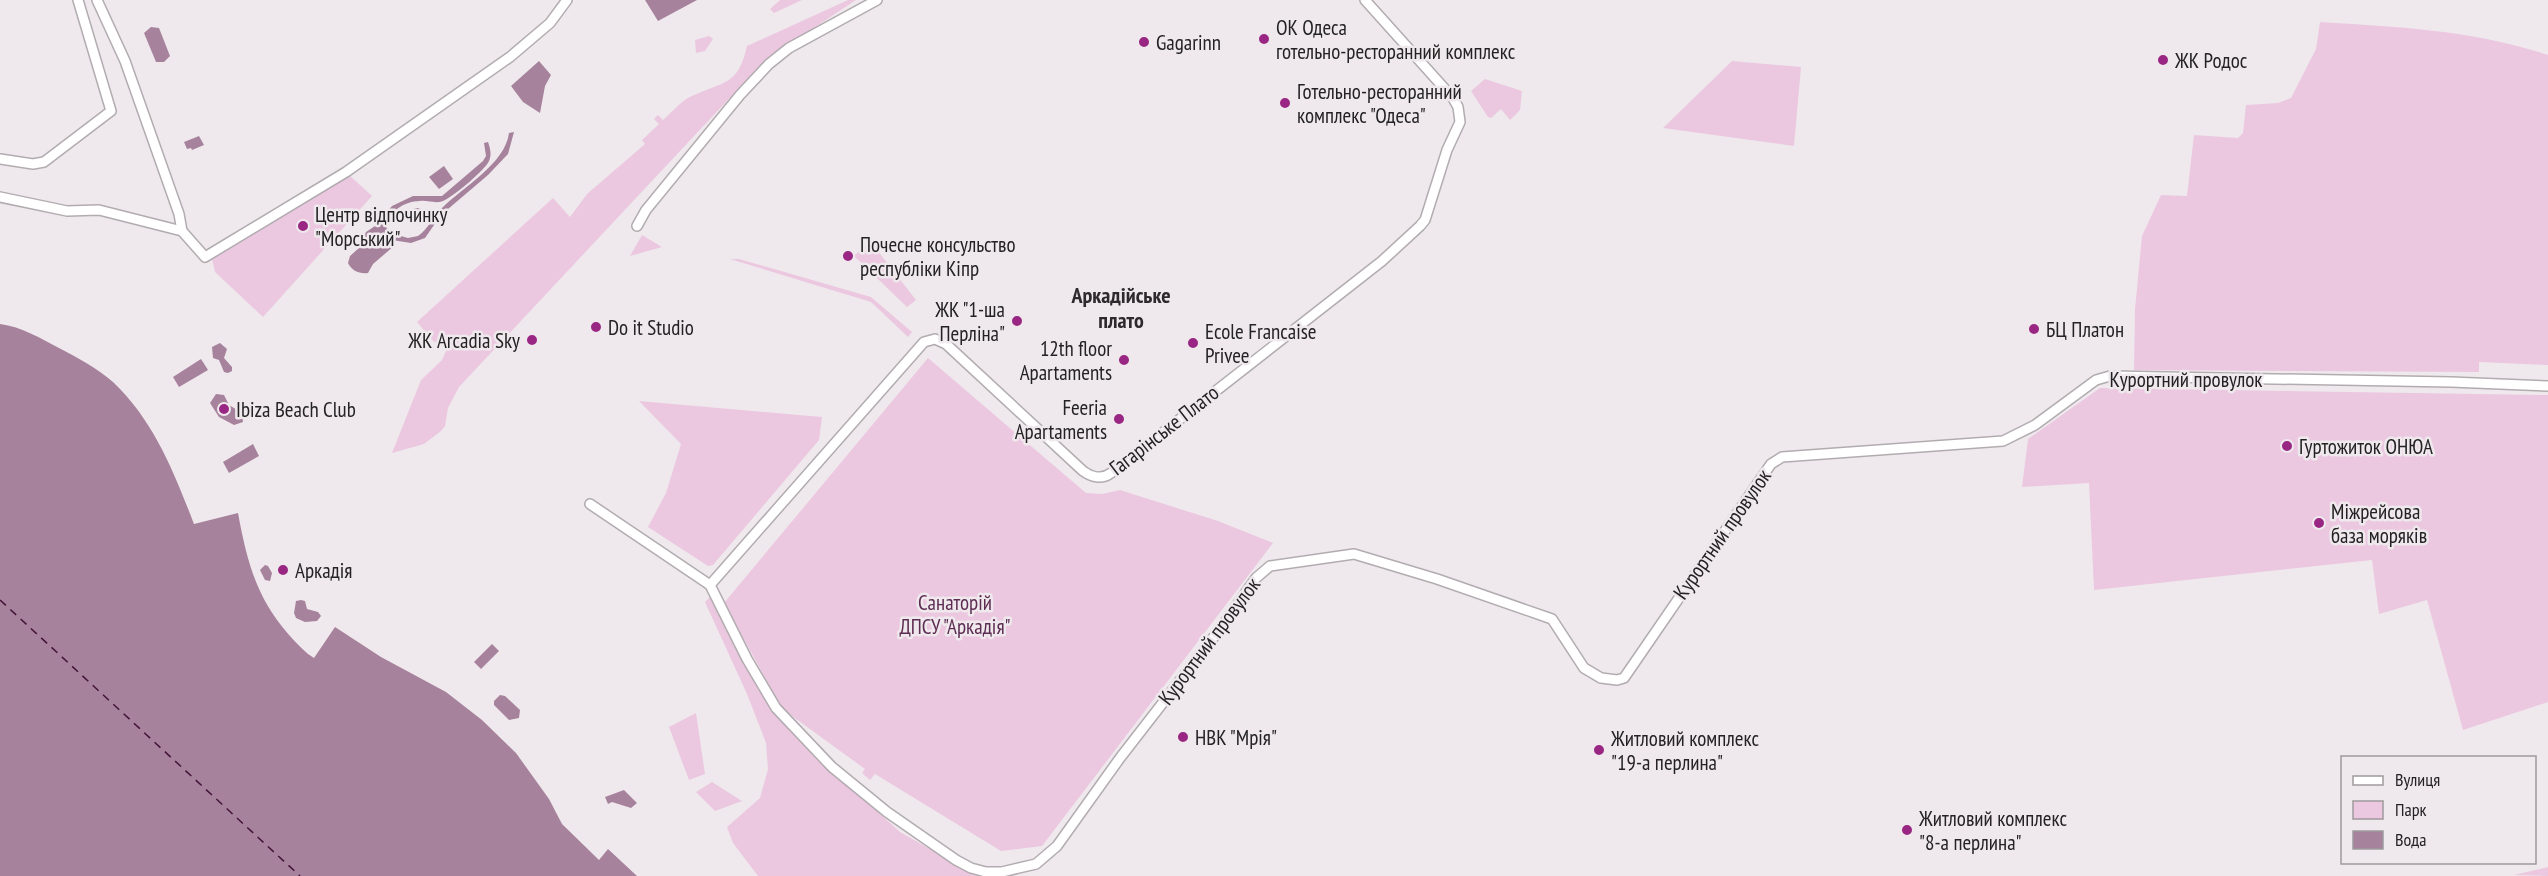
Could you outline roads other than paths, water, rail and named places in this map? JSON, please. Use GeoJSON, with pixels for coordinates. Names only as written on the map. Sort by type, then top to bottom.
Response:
{"type":"FeatureCollection","features":[{"type":"Feature","properties":{"kind":"street"},"geometry":{"type":"LineString","coordinates":[[0,159],[33,164],[44,162],[111,111],[78,0]]}},
{"type":"Feature","properties":{"kind":"street"},"geometry":{"type":"LineString","coordinates":[[98,0],[125,61],[179,214],[182,231],[205,257],[346,172],[510,57],[550,23],[567,0]]}},
{"type":"Feature","properties":{"kind":"street"},"geometry":{"type":"LineString","coordinates":[[637,226],[653,201],[740,95],[769,64],[789,48],[877,0]]}},
{"type":"Feature","properties":{"kind":"street","name":"Гагарінське Плато"},"geometry":{"type":"LineString","coordinates":[[711,585],[924,342],[935,339],[946,344],[1083,471],[1088,475],[1103,477],[1382,261],[1425,220],[1447,150],[1460,122],[1458,107],[1453,98],[1365,0]]}},
{"type":"Feature","properties":{"kind":"street"},"geometry":{"type":"LineString","coordinates":[[0,197],[67,211],[99,210],[182,231]]}},
{"type":"Feature","properties":{"kind":"street","name":"Курортний провулок"},"geometry":{"type":"LineString","coordinates":[[711,585],[747,659],[776,708],[832,767],[886,812],[971,868],[986,872],[1002,872],[1036,864],[1046,858],[1057,846],[1120,758],[1220,629],[1256,578],[1270,566],[1308,563],[1354,554],[1437,579],[1552,619],[1584,668],[1601,678],[1617,680],[1623,678],[1771,464],[1782,457],[2003,441],[2035,424],[2096,380],[2110,376],[2548,386]]}},
{"type":"Feature","properties":{"kind":"street"},"geometry":{"type":"LineString","coordinates":[[590,504],[711,585]]}},
{"type":"Feature","properties":{"kind":"water"},"geometry":{"type":"Polygon","coordinates":[[[645,0],[697,0],[658,21],[645,0]]]}},
{"type":"Feature","properties":{"kind":"water"},"geometry":{"type":"Polygon","coordinates":[[[151,27],[159,28],[170,56],[164,62],[156,62],[144,33],[151,27]]]}},
{"type":"Feature","properties":{"kind":"water"},"geometry":{"type":"Polygon","coordinates":[[[539,61],[551,75],[545,86],[540,113],[523,102],[511,86],[539,61]]]}},
{"type":"Feature","properties":{"kind":"water"},"geometry":{"type":"Polygon","coordinates":[[[514,132],[508,154],[488,175],[441,215],[425,238],[411,243],[392,240],[394,246],[373,264],[368,273],[356,271],[350,266],[348,263],[350,256],[360,247],[366,232],[375,226],[392,206],[413,196],[442,196],[483,161],[486,156],[484,143],[488,142],[491,153],[489,161],[461,189],[443,201],[423,201],[403,205],[393,212],[387,222],[386,227],[390,233],[408,238],[422,233],[442,208],[492,165],[506,144],[509,133],[514,132]]]}},
{"type":"Feature","properties":{"kind":"water"},"geometry":{"type":"Polygon","coordinates":[[[199,136],[204,145],[192,150],[187,149],[184,142],[199,136]]]}},
{"type":"Feature","properties":{"kind":"water"},"geometry":{"type":"Polygon","coordinates":[[[444,166],[453,179],[439,189],[429,177],[444,166]]]}},
{"type":"Feature","properties":{"kind":"water"},"geometry":{"type":"Polygon","coordinates":[[[417,208],[422,210],[424,215],[422,220],[417,222],[412,220],[410,215],[412,210],[417,208]]]}},
{"type":"Feature","properties":{"kind":"water"},"geometry":{"type":"Polygon","coordinates":[[[0,324],[38,337],[87,364],[113,382],[140,413],[151,430],[179,485],[194,524],[238,513],[247,554],[259,590],[279,622],[308,654],[314,658],[335,627],[381,657],[446,692],[482,720],[516,753],[549,799],[562,824],[599,860],[608,849],[637,876],[0,876],[0,324]]]}},
{"type":"Feature","properties":{"kind":"water"},"geometry":{"type":"Polygon","coordinates":[[[220,343],[227,349],[224,358],[232,367],[232,371],[228,373],[224,372],[219,360],[213,358],[212,347],[220,343]]]}},
{"type":"Feature","properties":{"kind":"water"},"geometry":{"type":"Polygon","coordinates":[[[201,359],[208,370],[179,387],[173,377],[201,359]]]}},
{"type":"Feature","properties":{"kind":"water","name":"Ibiza Beach Club"},"geometry":{"type":"Polygon","coordinates":[[[216,394],[224,395],[229,405],[242,413],[243,422],[234,425],[219,417],[210,403],[216,394]]]}},
{"type":"Feature","properties":{"kind":"water"},"geometry":{"type":"Polygon","coordinates":[[[253,444],[259,456],[229,473],[223,462],[253,444]]]}},
{"type":"Feature","properties":{"kind":"water"},"geometry":{"type":"Polygon","coordinates":[[[265,565],[272,573],[270,581],[265,580],[260,570],[265,565]]]}},
{"type":"Feature","properties":{"kind":"water"},"geometry":{"type":"Polygon","coordinates":[[[296,601],[305,601],[307,609],[318,612],[321,616],[317,621],[305,622],[296,618],[294,613],[296,601]]]}},
{"type":"Feature","properties":{"kind":"water"},"geometry":{"type":"Polygon","coordinates":[[[492,644],[499,651],[481,669],[474,662],[492,644]]]}},
{"type":"Feature","properties":{"kind":"water"},"geometry":{"type":"Polygon","coordinates":[[[500,695],[505,696],[520,710],[519,718],[509,720],[494,705],[494,701],[500,695]]]}},
{"type":"Feature","properties":{"kind":"water"},"geometry":{"type":"Polygon","coordinates":[[[624,790],[637,803],[631,808],[612,802],[608,804],[605,797],[624,790]]]}},
{"type":"Feature","properties":{"kind":"place","name":"ОК Одеса готельно-ресторанний комплекс"},"geometry":{"type":"Point","coordinates":[1264,39]}},
{"type":"Feature","properties":{"kind":"place","name":"Gagarinn"},"geometry":{"type":"Point","coordinates":[1144,42]}},
{"type":"Feature","properties":{"kind":"place","name":"ЖК Родос"},"geometry":{"type":"Point","coordinates":[2163,60]}},
{"type":"Feature","properties":{"kind":"place","name":"Готельно-ресторанний комплекс \"Одеса\""},"geometry":{"type":"Point","coordinates":[1285,103]}},
{"type":"Feature","properties":{"kind":"place","name":"Центр відпочинку \"Морський\""},"geometry":{"type":"Point","coordinates":[303,226]}},
{"type":"Feature","properties":{"kind":"place","name":"Почесне консульство республіки Кіпр"},"geometry":{"type":"Point","coordinates":[848,256]}},
{"type":"Feature","properties":{"kind":"place","name":"ЖК \"1-ша Перліна\""},"geometry":{"type":"Point","coordinates":[1017,321]}},
{"type":"Feature","properties":{"kind":"place","name":"Do it Studio"},"geometry":{"type":"Point","coordinates":[596,327]}},
{"type":"Feature","properties":{"kind":"place","name":"БЦ Платон"},"geometry":{"type":"Point","coordinates":[2034,329]}},
{"type":"Feature","properties":{"kind":"place","name":"ЖК Arcadia Sky"},"geometry":{"type":"Point","coordinates":[532,340]}},
{"type":"Feature","properties":{"kind":"place","name":"Ecole Francaise Privee"},"geometry":{"type":"Point","coordinates":[1193,343]}},
{"type":"Feature","properties":{"kind":"place","name":"12th floor Apartaments"},"geometry":{"type":"Point","coordinates":[1124,360]}},
{"type":"Feature","properties":{"kind":"place","name":"Ibiza Beach Club"},"geometry":{"type":"Point","coordinates":[224,409]}},
{"type":"Feature","properties":{"kind":"place","name":"Feeria Apartaments"},"geometry":{"type":"Point","coordinates":[1119,419]}},
{"type":"Feature","properties":{"kind":"place","name":"Гуртожиток ОНЮА"},"geometry":{"type":"Point","coordinates":[2287,446]}},
{"type":"Feature","properties":{"kind":"place","name":"Міжрейсова база моряків"},"geometry":{"type":"Point","coordinates":[2319,523]}},
{"type":"Feature","properties":{"kind":"place","name":"Аркадія"},"geometry":{"type":"Point","coordinates":[283,570]}},
{"type":"Feature","properties":{"kind":"place","name":"НВК \"Мрія\""},"geometry":{"type":"Point","coordinates":[1183,737]}},
{"type":"Feature","properties":{"kind":"place","name":"Житловий комплекс \"19-а перлина\""},"geometry":{"type":"Point","coordinates":[1599,750]}},
{"type":"Feature","properties":{"kind":"place","name":"Житловий комплекс \"8-а перлина\""},"geometry":{"type":"Point","coordinates":[1907,830]}},
{"type":"Feature","properties":{"kind":"district","name":"Аркадійське плато"},"geometry":{"type":"Point","coordinates":[1121,308]}},
{"type":"Feature","properties":{"kind":"park label","name":"Санаторій ДПСУ \"Аркадія\""},"geometry":{"type":"Point","coordinates":[955,614]}}]}
